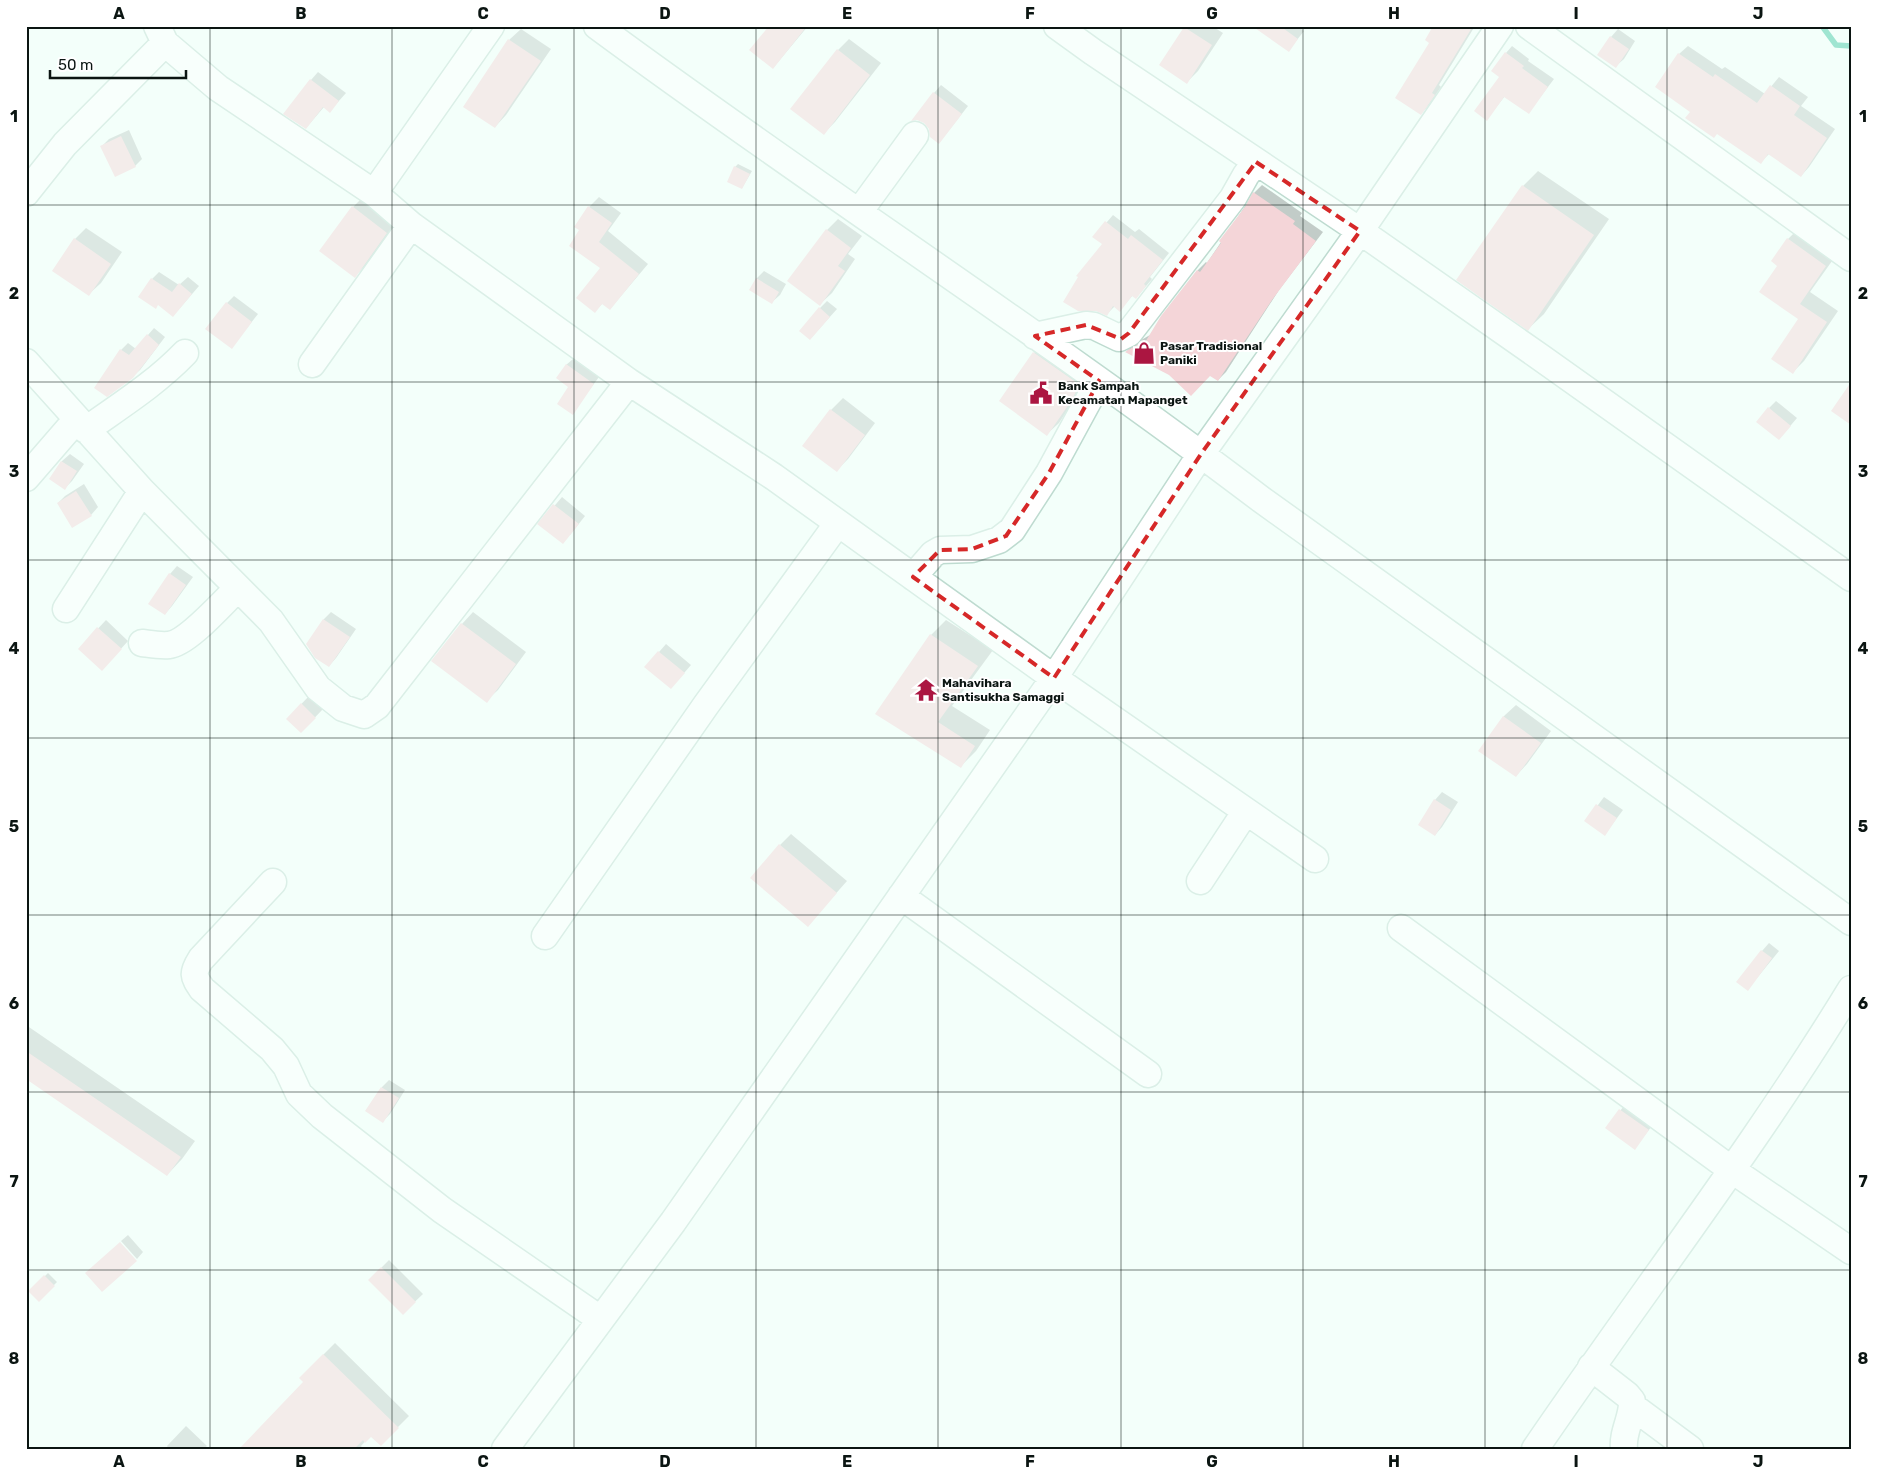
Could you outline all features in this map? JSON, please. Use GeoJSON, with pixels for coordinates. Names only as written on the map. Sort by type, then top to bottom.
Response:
{"type":"FeatureCollection","features":[{"type":"Feature","properties":{"kind":"street"},"geometry":{"type":"LineString","coordinates":[[374,193],[491,26]]}},
{"type":"Feature","properties":{"kind":"street"},"geometry":{"type":"LineString","coordinates":[[597,26],[700,102],[1099,381],[1851,922]]}},
{"type":"Feature","properties":{"kind":"street"},"geometry":{"type":"LineString","coordinates":[[1058,26],[1093,52],[1360,232],[1540,357],[1851,578]]}},
{"type":"Feature","properties":{"kind":"street"},"geometry":{"type":"LineString","coordinates":[[505,1449],[673,1222],[1054,678],[1201,454],[1360,232],[1500,26]]}},
{"type":"Feature","properties":{"kind":"street"},"geometry":{"type":"LineString","coordinates":[[1529,26],[1851,258]]}},
{"type":"Feature","properties":{"kind":"street"},"geometry":{"type":"LineString","coordinates":[[26,193],[65,144],[161,35],[218,88],[374,193],[411,225],[629,382],[774,477],[1054,678],[1315,860]]}},
{"type":"Feature","properties":{"kind":"street"},"geometry":{"type":"LineString","coordinates":[[859,212],[915,135]]}},
{"type":"Feature","properties":{"kind":"street"},"geometry":{"type":"LineString","coordinates":[[1035,336],[1086,325],[1094,326],[1119,338],[1129,333],[1233,198],[1256,162]]}},
{"type":"Feature","properties":{"kind":"street"},"geometry":{"type":"LineString","coordinates":[[312,364],[411,225]]}},
{"type":"Feature","properties":{"kind":"street"},"geometry":{"type":"LineString","coordinates":[[26,478],[82,425],[138,395],[185,353]]}},
{"type":"Feature","properties":{"kind":"street"},"geometry":{"type":"LineString","coordinates":[[26,362],[142,491],[271,621],[318,688],[343,708],[364,715],[377,706],[629,382]]}},
{"type":"Feature","properties":{"kind":"street"},"geometry":{"type":"LineString","coordinates":[[913,577],[933,554],[940,550],[972,549],[999,540],[1012,530],[1049,473],[1099,381]]}},
{"type":"Feature","properties":{"kind":"street"},"geometry":{"type":"LineString","coordinates":[[66,609],[142,491]]}},
{"type":"Feature","properties":{"kind":"street"},"geometry":{"type":"LineString","coordinates":[[545,936],[706,705],[838,523]]}},
{"type":"Feature","properties":{"kind":"street"},"geometry":{"type":"LineString","coordinates":[[142,643],[168,645],[177,643],[190,634],[238,588]]}},
{"type":"Feature","properties":{"kind":"street"},"geometry":{"type":"LineString","coordinates":[[1200,881],[1246,811]]}},
{"type":"Feature","properties":{"kind":"street"},"geometry":{"type":"LineString","coordinates":[[273,882],[201,959],[194,970],[195,979],[202,989],[272,1049],[286,1066],[299,1094],[322,1116],[442,1210],[600,1320]]}},
{"type":"Feature","properties":{"kind":"street"},"geometry":{"type":"LineString","coordinates":[[901,896],[1148,1074]]}},
{"type":"Feature","properties":{"kind":"street"},"geometry":{"type":"LineString","coordinates":[[1401,928],[1732,1170],[1851,1251]]}},
{"type":"Feature","properties":{"kind":"street"},"geometry":{"type":"LineString","coordinates":[[1535,1449],[1590,1368],[1732,1170],[1808,1058],[1851,989]]}},
{"type":"Feature","properties":{"kind":"street"},"geometry":{"type":"LineString","coordinates":[[1590,1368],[1627,1394],[1632,1401],[1624,1449]]}},
{"type":"Feature","properties":{"kind":"street"},"geometry":{"type":"LineString","coordinates":[[1632,1406],[1690,1449]]}},
{"type":"Feature","properties":{"kind":"highlighted area"},"geometry":{"type":"Polygon","coordinates":[[[1256,162],[1360,231],[1201,454],[1054,678],[913,577],[940,550],[972,549],[1006,536],[1049,473],[1099,381],[1035,336],[1086,325],[1121,339],[1129,333],[1256,162]]]}},
{"type":"Feature","properties":{"kind":"building"},"geometry":{"type":"Polygon","coordinates":[[[769,26],[807,26],[773,69],[749,50],[769,26]]]}},
{"type":"Feature","properties":{"kind":"building"},"geometry":{"type":"Polygon","coordinates":[[[1252,26],[1280,26],[1298,39],[1289,52],[1252,26]]]}},
{"type":"Feature","properties":{"kind":"building"},"geometry":{"type":"Polygon","coordinates":[[[1433,26],[1473,26],[1432,93],[1435,95],[1421,115],[1395,98],[1429,43],[1425,40],[1433,26]]]}},
{"type":"Feature","properties":{"kind":"building"},"geometry":{"type":"Polygon","coordinates":[[[1184,27],[1212,45],[1187,84],[1159,65],[1184,27]]]}},
{"type":"Feature","properties":{"kind":"building"},"geometry":{"type":"Polygon","coordinates":[[[1610,36],[1629,49],[1616,68],[1597,55],[1610,36]]]}},
{"type":"Feature","properties":{"kind":"building"},"geometry":{"type":"Polygon","coordinates":[[[508,39],[541,61],[495,128],[463,107],[508,39]]]}},
{"type":"Feature","properties":{"kind":"building"},"geometry":{"type":"Polygon","coordinates":[[[837,49],[870,75],[824,135],[790,109],[837,49]]]}},
{"type":"Feature","properties":{"kind":"building"},"geometry":{"type":"Polygon","coordinates":[[[1505,52],[1524,66],[1522,68],[1548,87],[1529,114],[1504,97],[1487,121],[1474,111],[1499,77],[1491,71],[1505,52]]]}},
{"type":"Feature","properties":{"kind":"building"},"geometry":{"type":"Polygon","coordinates":[[[1678,53],[1713,77],[1715,74],[1757,103],[1770,85],[1800,106],[1794,115],[1827,138],[1801,177],[1768,154],[1761,164],[1717,134],[1714,138],[1685,118],[1690,112],[1655,87],[1678,53]]]}},
{"type":"Feature","properties":{"kind":"building"},"geometry":{"type":"Polygon","coordinates":[[[310,79],[339,101],[330,113],[323,107],[306,129],[283,114],[310,79]]]}},
{"type":"Feature","properties":{"kind":"building"},"geometry":{"type":"Polygon","coordinates":[[[933,92],[962,114],[939,144],[930,137],[929,129],[924,123],[917,120],[911,121],[933,92]]]}},
{"type":"Feature","properties":{"kind":"building"},"geometry":{"type":"Polygon","coordinates":[[[121,136],[136,167],[115,177],[100,146],[121,136]]]}},
{"type":"Feature","properties":{"kind":"building"},"geometry":{"type":"Polygon","coordinates":[[[734,166],[750,174],[742,189],[727,182],[734,166]]]}},
{"type":"Feature","properties":{"kind":"building"},"geometry":{"type":"Polygon","coordinates":[[[1522,185],[1594,235],[1528,331],[1456,280],[1522,185]]]}},
{"type":"Feature","properties":{"kind":"building"},"geometry":{"type":"Polygon","coordinates":[[[1253,192],[1295,221],[1293,224],[1316,241],[1272,300],[1218,381],[1210,376],[1191,396],[1169,375],[1125,352],[1141,342],[1144,344],[1161,316],[1197,270],[1200,272],[1221,243],[1219,241],[1245,207],[1253,192]]]}},
{"type":"Feature","properties":{"kind":"building"},"geometry":{"type":"Polygon","coordinates":[[[352,206],[387,233],[355,278],[319,251],[352,206]]]}},
{"type":"Feature","properties":{"kind":"building"},"geometry":{"type":"Polygon","coordinates":[[[588,206],[612,223],[599,242],[639,274],[610,310],[602,304],[595,313],[576,298],[600,268],[569,246],[579,230],[574,227],[588,206]]]}},
{"type":"Feature","properties":{"kind":"building"},"geometry":{"type":"Polygon","coordinates":[[[1105,221],[1128,239],[1131,235],[1163,260],[1144,284],[1146,286],[1136,299],[1132,296],[1120,312],[1113,306],[1107,316],[1096,311],[1078,311],[1063,302],[1078,277],[1076,276],[1102,244],[1092,237],[1105,221]]]}},
{"type":"Feature","properties":{"kind":"building"},"geometry":{"type":"Polygon","coordinates":[[[826,229],[851,248],[838,266],[845,271],[820,306],[787,281],[826,229]]]}},
{"type":"Feature","properties":{"kind":"building"},"geometry":{"type":"Polygon","coordinates":[[[74,238],[111,264],[89,296],[52,271],[74,238]]]}},
{"type":"Feature","properties":{"kind":"building"},"geometry":{"type":"Polygon","coordinates":[[[1787,238],[1826,266],[1800,304],[1827,322],[1793,374],[1771,359],[1798,319],[1759,292],[1777,266],[1771,261],[1787,238]]]}},
{"type":"Feature","properties":{"kind":"building"},"geometry":{"type":"Polygon","coordinates":[[[151,278],[172,292],[179,283],[192,294],[173,317],[158,305],[156,309],[138,297],[151,278]]]}},
{"type":"Feature","properties":{"kind":"building"},"geometry":{"type":"Polygon","coordinates":[[[756,278],[779,292],[772,304],[749,290],[756,278]]]}},
{"type":"Feature","properties":{"kind":"building"},"geometry":{"type":"Polygon","coordinates":[[[226,302],[252,322],[232,349],[205,329],[226,302]]]}},
{"type":"Feature","properties":{"kind":"building"},"geometry":{"type":"Polygon","coordinates":[[[819,307],[830,317],[810,340],[799,331],[819,307]]]}},
{"type":"Feature","properties":{"kind":"building"},"geometry":{"type":"Polygon","coordinates":[[[147,334],[159,345],[133,378],[107,397],[94,388],[120,349],[129,355],[147,334]]]}},
{"type":"Feature","properties":{"kind":"building","name":"Bank Sampah Kecamatan Mapanget"},"geometry":{"type":"Polygon","coordinates":[[[1033,352],[1080,385],[1047,436],[999,401],[1033,352]]]}},
{"type":"Feature","properties":{"kind":"building"},"geometry":{"type":"Polygon","coordinates":[[[566,364],[594,384],[573,415],[557,404],[568,387],[556,378],[566,364]]]}},
{"type":"Feature","properties":{"kind":"building"},"geometry":{"type":"Polygon","coordinates":[[[1851,382],[1851,425],[1831,411],[1851,382]]]}},
{"type":"Feature","properties":{"kind":"building"},"geometry":{"type":"Polygon","coordinates":[[[1768,407],[1791,426],[1779,440],[1756,422],[1768,407]]]}},
{"type":"Feature","properties":{"kind":"building"},"geometry":{"type":"Polygon","coordinates":[[[830,409],[865,435],[837,472],[802,446],[830,409]]]}},
{"type":"Feature","properties":{"kind":"building"},"geometry":{"type":"Polygon","coordinates":[[[61,461],[77,471],[65,490],[49,479],[61,461]]]}},
{"type":"Feature","properties":{"kind":"building"},"geometry":{"type":"Polygon","coordinates":[[[76,491],[92,516],[72,528],[57,503],[76,491]]]}},
{"type":"Feature","properties":{"kind":"building"},"geometry":{"type":"Polygon","coordinates":[[[553,504],[579,524],[563,544],[537,524],[553,504]]]}},
{"type":"Feature","properties":{"kind":"building"},"geometry":{"type":"Polygon","coordinates":[[[169,573],[186,585],[165,615],[148,604],[169,573]]]}},
{"type":"Feature","properties":{"kind":"building"},"geometry":{"type":"Polygon","coordinates":[[[323,619],[350,637],[329,667],[315,658],[306,644],[323,619]]]}},
{"type":"Feature","properties":{"kind":"building"},"geometry":{"type":"Polygon","coordinates":[[[461,623],[516,664],[487,703],[431,661],[461,623]]]}},
{"type":"Feature","properties":{"kind":"building"},"geometry":{"type":"Polygon","coordinates":[[[97,627],[122,649],[102,671],[78,649],[97,627]]]}},
{"type":"Feature","properties":{"kind":"building","name":"Mahavihara Santisukha Samaggi"},"geometry":{"type":"Polygon","coordinates":[[[930,634],[978,666],[938,722],[975,746],[961,768],[875,714],[930,634]]]}},
{"type":"Feature","properties":{"kind":"building"},"geometry":{"type":"Polygon","coordinates":[[[658,651],[685,673],[671,689],[644,667],[658,651]]]}},
{"type":"Feature","properties":{"kind":"building"},"geometry":{"type":"Polygon","coordinates":[[[301,703],[316,718],[301,733],[286,719],[301,703]]]}},
{"type":"Feature","properties":{"kind":"building"},"geometry":{"type":"Polygon","coordinates":[[[1503,716],[1541,743],[1516,777],[1478,751],[1503,716]]]}},
{"type":"Feature","properties":{"kind":"building"},"geometry":{"type":"Polygon","coordinates":[[[1434,799],[1451,810],[1435,836],[1418,825],[1434,799]]]}},
{"type":"Feature","properties":{"kind":"building"},"geometry":{"type":"Polygon","coordinates":[[[1596,804],[1617,818],[1605,836],[1584,821],[1596,804]]]}},
{"type":"Feature","properties":{"kind":"building"},"geometry":{"type":"Polygon","coordinates":[[[779,844],[837,893],[808,927],[750,878],[779,844]]]}},
{"type":"Feature","properties":{"kind":"building"},"geometry":{"type":"Polygon","coordinates":[[[1761,950],[1772,958],[1748,991],[1736,982],[1761,950]]]}},
{"type":"Feature","properties":{"kind":"building"},"geometry":{"type":"Polygon","coordinates":[[[26,1051],[181,1157],[167,1176],[26,1079],[26,1051]]]}},
{"type":"Feature","properties":{"kind":"building"},"geometry":{"type":"Polygon","coordinates":[[[381,1087],[399,1098],[383,1123],[365,1111],[381,1087]]]}},
{"type":"Feature","properties":{"kind":"building"},"geometry":{"type":"Polygon","coordinates":[[[1619,1109],[1649,1130],[1635,1150],[1605,1128],[1619,1109]]]}},
{"type":"Feature","properties":{"kind":"building"},"geometry":{"type":"Polygon","coordinates":[[[120,1242],[137,1261],[102,1292],[85,1273],[120,1242]]]}},
{"type":"Feature","properties":{"kind":"building"},"geometry":{"type":"Polygon","coordinates":[[[381,1267],[416,1302],[403,1315],[368,1280],[381,1267]]]}},
{"type":"Feature","properties":{"kind":"building"},"geometry":{"type":"Polygon","coordinates":[[[44,1275],[55,1286],[39,1302],[28,1291],[44,1275]]]}},
{"type":"Feature","properties":{"kind":"building"},"geometry":{"type":"Polygon","coordinates":[[[323,1354],[399,1428],[381,1446],[371,1437],[365,1443],[363,1440],[354,1449],[239,1449],[303,1382],[299,1378],[323,1354]]]}},
{"type":"Feature","properties":{"kind":"waterway"},"geometry":{"type":"LineString","coordinates":[[1822,26],[1836,45],[1851,46]]}},
{"type":"Feature","properties":{"kind":"place","name":"Pasar Tradisional Paniki"},"geometry":{"type":"Point","coordinates":[1144,353]}},
{"type":"Feature","properties":{"kind":"place","name":"Bank Sampah Kecamatan Mapanget"},"geometry":{"type":"Point","coordinates":[1041,393]}},
{"type":"Feature","properties":{"kind":"place","name":"Mahavihara Santisukha Samaggi"},"geometry":{"type":"Point","coordinates":[926,690]}}]}
